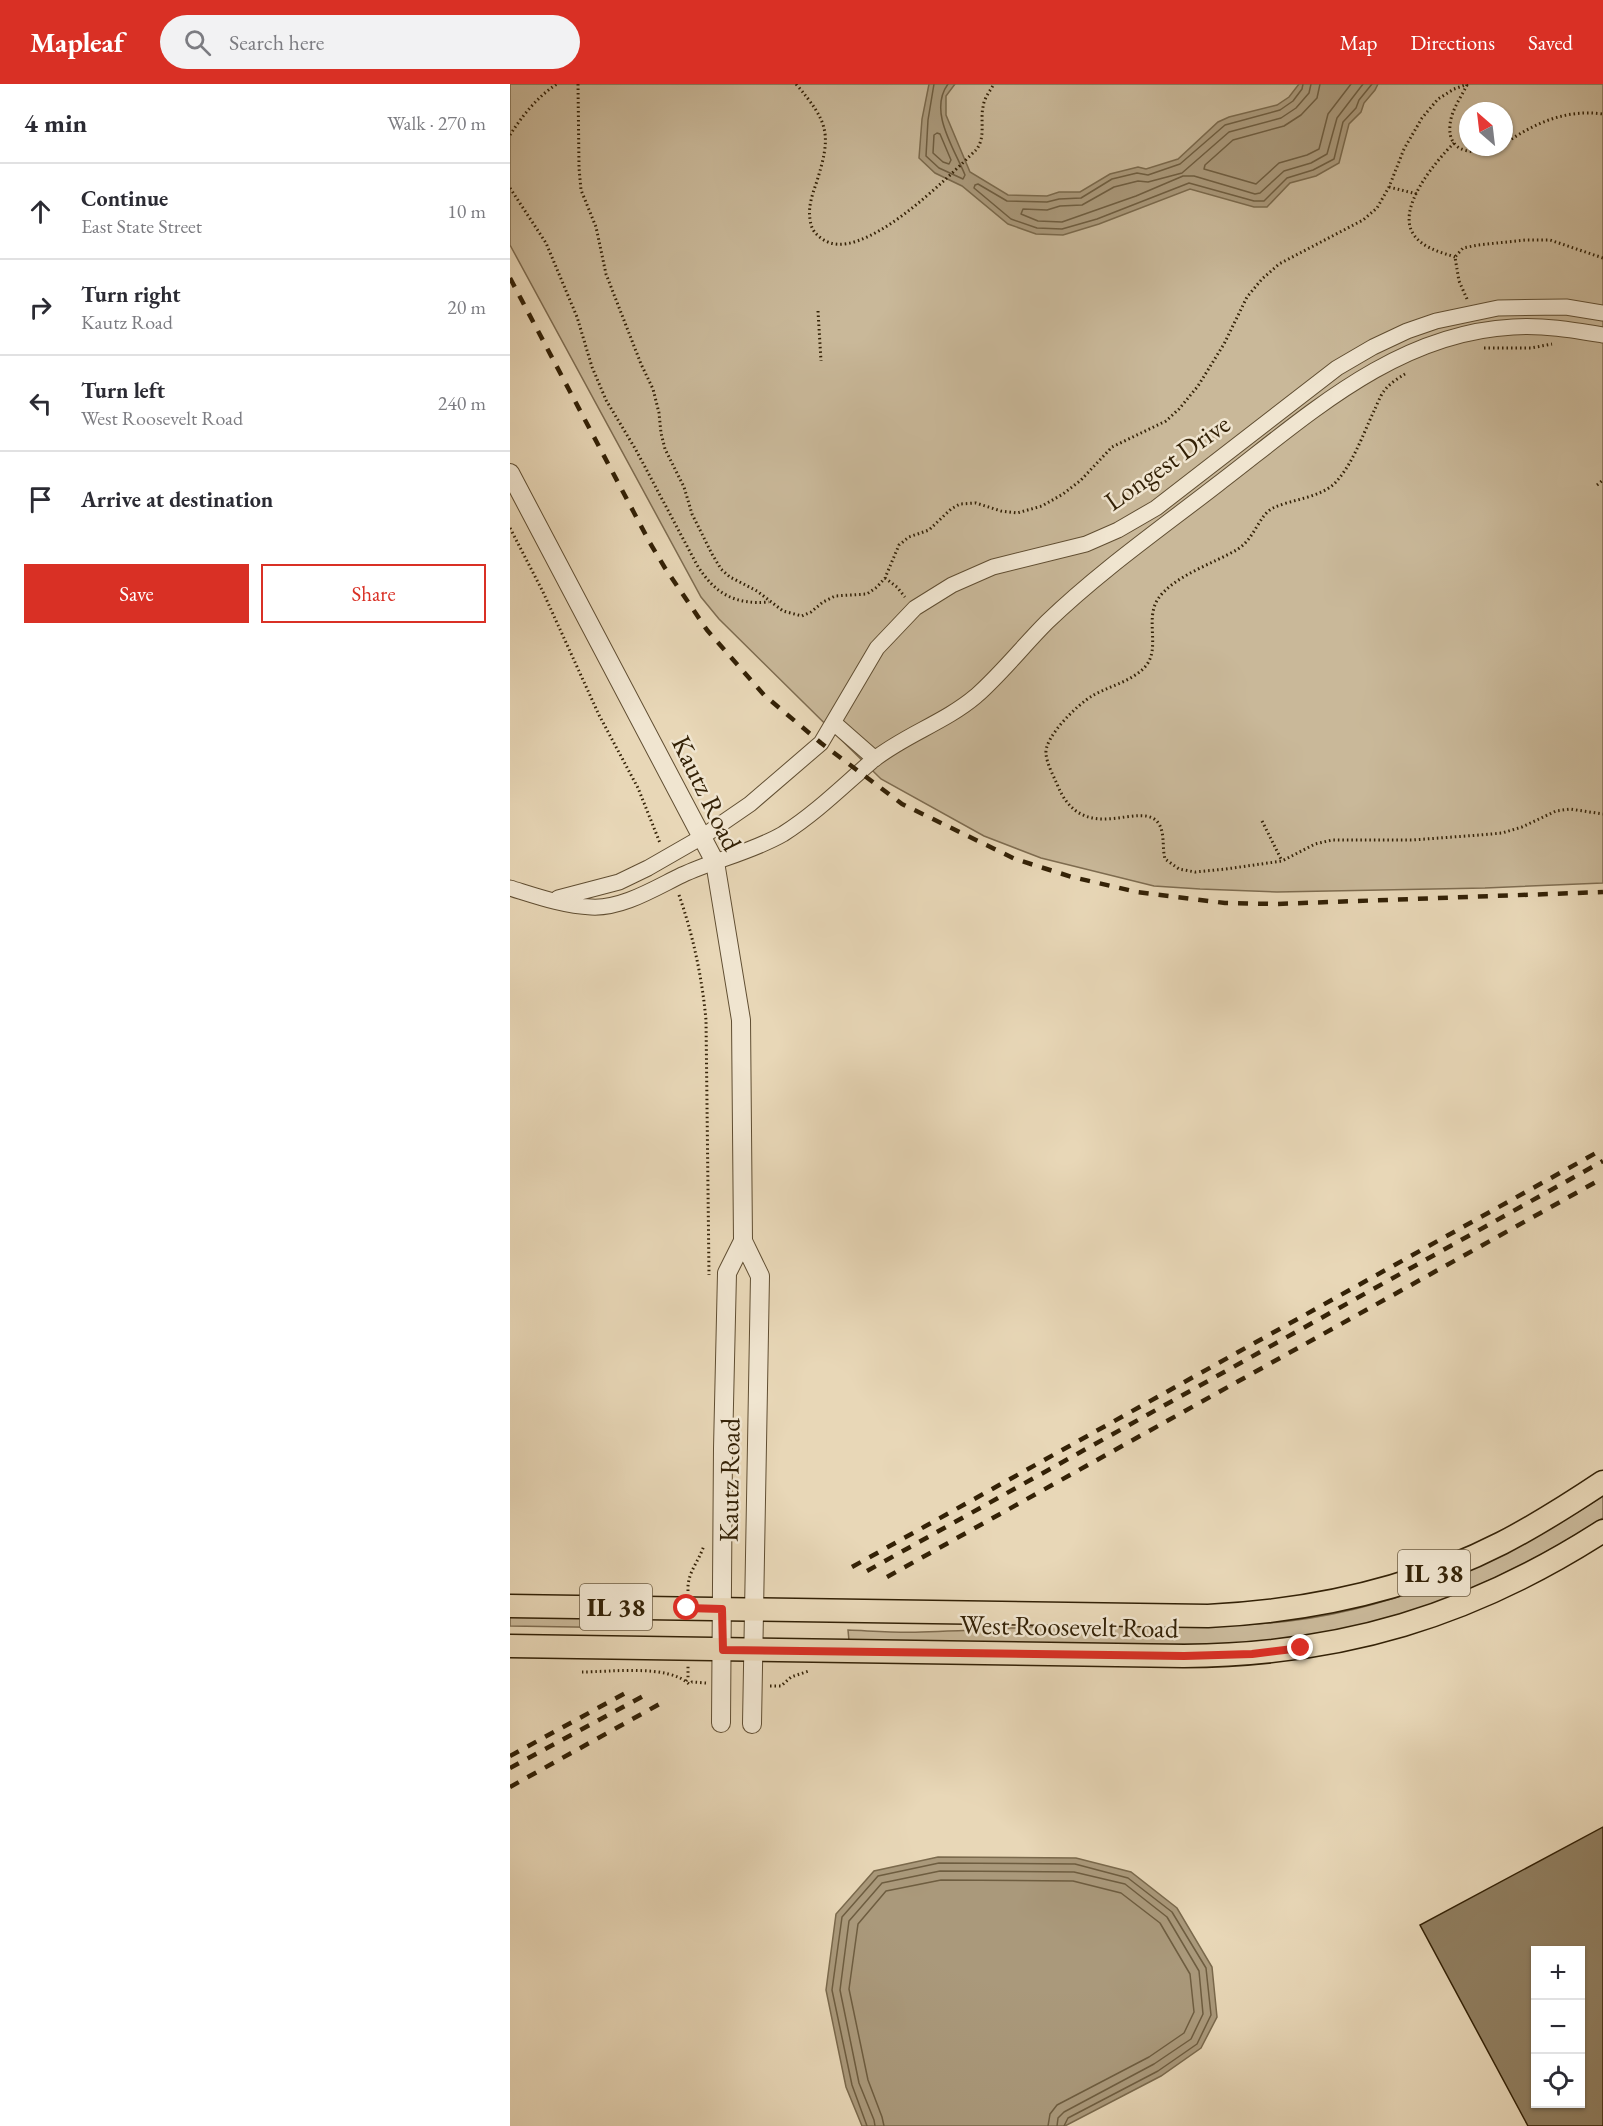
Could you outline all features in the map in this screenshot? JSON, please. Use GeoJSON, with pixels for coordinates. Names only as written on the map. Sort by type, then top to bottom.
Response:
{"type":"FeatureCollection","features":[{"type":"Feature","properties":{"kind":"main road","name":"West Roosevelt Road"},"geometry":{"type":"LineString","coordinates":[[722,1609],[1208,1616],[1246,1614],[1313,1605],[1371,1593],[1463,1561],[1539,1523],[1603,1482]]}},
{"type":"Feature","properties":{"kind":"main road","name":"West Roosevelt Road"},"geometry":{"type":"LineString","coordinates":[[510,1646],[1184,1656],[1252,1654],[1301,1648],[1382,1632],[1454,1609],[1530,1575],[1603,1531]]}},
{"type":"Feature","properties":{"kind":"main road","name":"IL 38"},"geometry":{"type":"LineString","coordinates":[[510,1606],[722,1609]]}},
{"type":"Feature","properties":{"kind":"street","name":"Longest Drive"},"geometry":{"type":"LineString","coordinates":[[550,900],[619,882],[702,837],[750,804],[821,743],[877,648],[915,608],[952,585],[993,567],[1086,544],[1118,530],[1156,508],[1337,368],[1373,347],[1407,331],[1469,313],[1498,309],[1566,307],[1603,313]]}},
{"type":"Feature","properties":{"kind":"street","name":"Longest Drive"},"geometry":{"type":"LineString","coordinates":[[510,888],[550,900],[594,908],[629,900],[781,835],[818,810],[875,759],[944,719],[975,696],[1047,622],[1093,579],[1347,386],[1401,356],[1448,339],[1473,333],[1512,327],[1555,327],[1603,335]]}},
{"type":"Feature","properties":{"kind":"street","name":"Kautz Road"},"geometry":{"type":"LineString","coordinates":[[510,473],[715,862],[741,1020],[743,1241],[760,1276],[752,1724]]}},
{"type":"Feature","properties":{"kind":"street"},"geometry":{"type":"LineString","coordinates":[[834,723],[875,759]]}},
{"type":"Feature","properties":{"kind":"street","name":"Kautz Road"},"geometry":{"type":"LineString","coordinates":[[721,1723],[727,1273],[743,1241]]}},
{"type":"Feature","properties":{"kind":"path"},"geometry":{"type":"LineString","coordinates":[[510,135],[518,122],[545,91],[557,84]]}},
{"type":"Feature","properties":{"kind":"path"},"geometry":{"type":"LineString","coordinates":[[578,84],[579,168],[582,190],[596,227],[606,274],[653,389],[665,449],[684,488],[692,514],[711,554],[730,577],[757,591],[783,611],[801,616],[835,596],[867,594],[878,587],[885,578],[899,545],[909,537],[929,530],[951,509],[960,504],[976,502],[1001,511],[1017,513],[1042,506],[1081,480],[1112,447],[1166,421],[1198,386],[1224,344],[1247,297],[1262,279],[1279,264],[1363,220],[1377,208],[1389,187],[1404,148],[1422,118],[1438,99],[1454,89],[1468,85]]}},
{"type":"Feature","properties":{"kind":"path"},"geometry":{"type":"LineString","coordinates":[[796,84],[820,116],[826,131],[826,146],[811,197],[809,216],[812,228],[824,241],[836,245],[853,243],[872,235],[929,195],[980,146],[983,107],[994,84]]}},
{"type":"Feature","properties":{"kind":"path"},"geometry":{"type":"LineString","coordinates":[[1459,148],[1451,140],[1449,125],[1468,85]]}},
{"type":"Feature","properties":{"kind":"path"},"geometry":{"type":"LineString","coordinates":[[1513,138],[1547,118],[1568,114],[1603,114]]}},
{"type":"Feature","properties":{"kind":"path"},"geometry":{"type":"LineString","coordinates":[[1454,143],[1438,159],[1417,194],[1410,210],[1410,226],[1414,236],[1424,245],[1455,257]]}},
{"type":"Feature","properties":{"kind":"path"},"geometry":{"type":"LineString","coordinates":[[1389,187],[1417,194]]}},
{"type":"Feature","properties":{"kind":"path"},"geometry":{"type":"LineString","coordinates":[[510,188],[546,243],[577,317],[592,367],[606,400],[636,450],[697,565],[708,582],[717,590],[737,600],[756,603],[769,602]]}},
{"type":"Feature","properties":{"kind":"path"},"geometry":{"type":"LineString","coordinates":[[1455,257],[1463,248],[1478,245],[1550,240],[1603,258]]}},
{"type":"Feature","properties":{"kind":"path"},"geometry":{"type":"LineString","coordinates":[[1455,257],[1469,313]]}},
{"type":"Feature","properties":{"kind":"path"},"geometry":{"type":"LineString","coordinates":[[818,311],[821,361]]}},
{"type":"Feature","properties":{"kind":"path"},"geometry":{"type":"LineString","coordinates":[[1473,333],[1476,348],[1531,348],[1556,344]]}},
{"type":"Feature","properties":{"kind":"path"},"geometry":{"type":"LineString","coordinates":[[1405,374],[1384,391],[1347,467],[1335,483],[1326,490],[1270,509],[1252,538],[1240,548],[1168,588],[1157,599],[1153,611],[1152,652],[1149,663],[1132,678],[1093,696],[1077,707],[1048,742],[1045,752],[1058,788],[1065,802],[1084,817],[1094,819],[1151,817],[1159,822],[1163,832],[1164,859],[1179,869],[1195,872],[1282,861],[1315,844],[1332,840],[1412,840],[1502,833],[1522,827],[1556,811],[1570,809],[1603,814]]}},
{"type":"Feature","properties":{"kind":"path"},"geometry":{"type":"LineString","coordinates":[[1597,485],[1603,480]]}},
{"type":"Feature","properties":{"kind":"path"},"geometry":{"type":"LineString","coordinates":[[510,528],[543,592],[599,715],[638,788],[659,842]]}},
{"type":"Feature","properties":{"kind":"path"},"geometry":{"type":"LineString","coordinates":[[885,578],[897,587],[915,608]]}},
{"type":"Feature","properties":{"kind":"path"},"geometry":{"type":"LineString","coordinates":[[1262,821],[1282,861]]}},
{"type":"Feature","properties":{"kind":"path"},"geometry":{"type":"LineString","coordinates":[[679,896],[700,971],[706,1020],[708,1279]]}},
{"type":"Feature","properties":{"kind":"path"},"geometry":{"type":"LineString","coordinates":[[687,1588],[691,1568],[700,1558],[704,1545]]}},
{"type":"Feature","properties":{"kind":"path"},"geometry":{"type":"LineString","coordinates":[[582,1672],[662,1672],[676,1675],[689,1684],[692,1682]]}},
{"type":"Feature","properties":{"kind":"shaded area"},"geometry":{"type":"Polygon","coordinates":[[[510,84],[1603,84],[1603,883],[1277,892],[1200,889],[1154,886],[1041,858],[984,836],[881,779],[719,619],[701,597],[510,245],[510,84]]]}},
{"type":"Feature","properties":{"kind":"shaded area"},"geometry":{"type":"Polygon","coordinates":[[[1603,1496],[1603,1518],[1532,1559],[1459,1594],[1382,1620],[1342,1630],[1278,1640],[1204,1644],[849,1641],[848,1630],[958,1631],[1071,1625],[1253,1624],[1300,1620],[1392,1599],[1480,1565],[1563,1521],[1603,1496]]]}},
{"type":"Feature","properties":{"kind":"shaded area"},"geometry":{"type":"Polygon","coordinates":[[[510,1617],[636,1618],[637,1628],[510,1626],[510,1617]]]}},
{"type":"Feature","properties":{"kind":"water"},"geometry":{"type":"Polygon","coordinates":[[[929,84],[955,84],[946,96],[946,115],[970,172],[1008,195],[1047,196],[1059,192],[1080,192],[1110,174],[1138,167],[1146,169],[1178,159],[1218,122],[1277,105],[1289,97],[1299,84],[1378,84],[1364,103],[1361,112],[1349,124],[1339,163],[1316,176],[1290,183],[1267,207],[1254,207],[1190,189],[1099,224],[1063,235],[1036,234],[1008,224],[962,186],[935,173],[919,158],[922,119],[929,84]]]}},
{"type":"Feature","properties":{"kind":"water"},"geometry":{"type":"Polygon","coordinates":[[[938,1857],[1076,1858],[1131,1872],[1177,1908],[1212,1967],[1217,2017],[1201,2048],[1161,2076],[1065,2126],[862,2126],[846,2087],[826,1990],[836,1914],[874,1871],[938,1857]]]}},
{"type":"Feature","properties":{"kind":"building"},"geometry":{"type":"Polygon","coordinates":[[[1603,1827],[1603,2126],[1528,2126],[1420,1925],[1603,1827]]]}},
{"type":"Feature","properties":{"kind":"railway"},"geometry":{"type":"LineString","coordinates":[[510,278],[650,543],[707,630],[764,695],[821,743],[902,804],[1015,859],[1072,877],[1137,892],[1225,903],[1276,904],[1603,892]]}},
{"type":"Feature","properties":{"kind":"railway"},"geometry":{"type":"LineString","coordinates":[[852,1567],[1603,1149]]}},
{"type":"Feature","properties":{"kind":"railway"},"geometry":{"type":"LineString","coordinates":[[867,1571],[1603,1161]]}},
{"type":"Feature","properties":{"kind":"railway"},"geometry":{"type":"LineString","coordinates":[[887,1577],[1603,1178]]}},
{"type":"Feature","properties":{"kind":"railway"},"geometry":{"type":"LineString","coordinates":[[510,1756],[629,1691]]}},
{"type":"Feature","properties":{"kind":"railway"},"geometry":{"type":"LineString","coordinates":[[510,1768],[645,1695]]}},
{"type":"Feature","properties":{"kind":"railway"},"geometry":{"type":"LineString","coordinates":[[510,1787],[665,1701]]}},
{"type":"Feature","properties":{"kind":"route"},"geometry":{"type":"LineString","coordinates":[[687,1608],[722,1609],[723,1650],[1216,1656],[1301,1648]]}}]}
